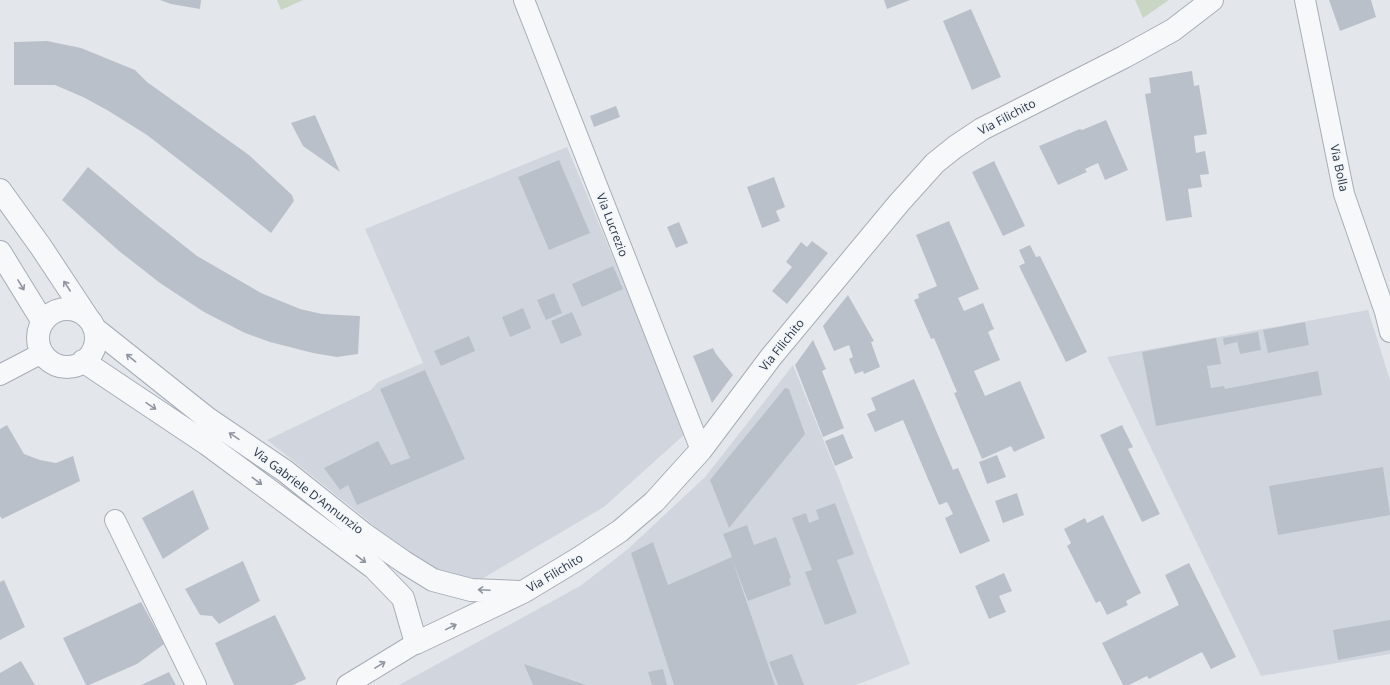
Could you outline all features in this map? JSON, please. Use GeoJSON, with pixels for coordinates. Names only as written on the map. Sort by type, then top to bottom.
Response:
{"type":"FeatureCollection","features":[{"type":"Feature","properties":{"kind":"street","name":"Via Lucrezio"},"geometry":{"type":"LineString","coordinates":[[524,0],[701,450]]}},
{"type":"Feature","properties":{"kind":"street","name":"Via Filichito"},"geometry":{"type":"LineString","coordinates":[[347,685],[416,643],[523,592],[581,558],[620,531],[654,502],[701,450],[771,357],[899,203],[935,164],[955,147],[982,129],[1124,57],[1173,30],[1212,0]]}},
{"type":"Feature","properties":{"kind":"street","name":"Via Bolla"},"geometry":{"type":"LineString","coordinates":[[1305,0],[1344,194],[1385,312],[1390,332]]}},
{"type":"Feature","properties":{"kind":"street","name":"Via Gabriele D'Annunzio"},"geometry":{"type":"LineString","coordinates":[[0,190],[41,247],[91,323]]}},
{"type":"Feature","properties":{"kind":"street"},"geometry":{"type":"LineString","coordinates":[[0,252],[43,322],[40,326],[38,340],[42,353],[48,360],[54,364],[68,367],[83,361],[90,354],[94,346],[95,336],[91,323]]}},
{"type":"Feature","properties":{"kind":"street","name":"Via Gabriele D'Annunzio"},"geometry":{"type":"LineString","coordinates":[[43,322],[47,316],[60,310],[76,310],[207,418],[285,471],[364,534],[433,580],[471,590],[523,592]]}},
{"type":"Feature","properties":{"kind":"street"},"geometry":{"type":"LineString","coordinates":[[0,375],[42,353]]}},
{"type":"Feature","properties":{"kind":"street","name":"Via Gabriele D'Annunzio"},"geometry":{"type":"LineString","coordinates":[[83,361],[207,444],[374,568],[403,598],[416,643]]}},
{"type":"Feature","properties":{"kind":"street"},"geometry":{"type":"LineString","coordinates":[[115,520],[196,685]]}},
{"type":"Feature","properties":{"kind":"shaded area"},"geometry":{"type":"Polygon","coordinates":[[[567,147],[686,433],[604,507],[480,580],[431,569],[403,552],[366,519],[267,440],[371,390],[378,382],[423,363],[365,229],[567,147]]]}},
{"type":"Feature","properties":{"kind":"shaded area"},"geometry":{"type":"Polygon","coordinates":[[[1368,310],[1390,380],[1390,654],[1261,676],[1107,357],[1368,310]]]}},
{"type":"Feature","properties":{"kind":"shaded area"},"geometry":{"type":"Polygon","coordinates":[[[793,365],[840,481],[910,664],[856,685],[399,685],[580,586],[628,549],[705,477],[793,365]]]}},
{"type":"Feature","properties":{"kind":"green space"},"geometry":{"type":"Polygon","coordinates":[[[277,0],[303,0],[281,10],[277,0]]]}},
{"type":"Feature","properties":{"kind":"green space"},"geometry":{"type":"Polygon","coordinates":[[[1135,0],[1169,0],[1143,18],[1135,0]]]}},
{"type":"Feature","properties":{"kind":"building"},"geometry":{"type":"Polygon","coordinates":[[[160,0],[201,0],[200,9],[171,4],[160,0]]]}},
{"type":"Feature","properties":{"kind":"building"},"geometry":{"type":"Polygon","coordinates":[[[884,0],[910,0],[887,9],[884,0]]]}},
{"type":"Feature","properties":{"kind":"building"},"geometry":{"type":"Polygon","coordinates":[[[1329,0],[1371,0],[1376,17],[1340,31],[1329,0]]]}},
{"type":"Feature","properties":{"kind":"building"},"geometry":{"type":"Polygon","coordinates":[[[971,9],[1001,77],[972,90],[943,21],[971,9]]]}},
{"type":"Feature","properties":{"kind":"building"},"geometry":{"type":"Polygon","coordinates":[[[47,41],[81,48],[135,70],[147,82],[249,155],[292,195],[294,201],[271,233],[147,135],[107,110],[83,97],[55,85],[14,85],[14,42],[47,41]]]}},
{"type":"Feature","properties":{"kind":"building"},"geometry":{"type":"Polygon","coordinates":[[[1192,71],[1194,86],[1199,85],[1207,134],[1194,136],[1196,153],[1205,151],[1209,174],[1200,175],[1202,187],[1188,189],[1192,217],[1166,221],[1145,94],[1151,93],[1149,78],[1192,71]]]}},
{"type":"Feature","properties":{"kind":"building"},"geometry":{"type":"Polygon","coordinates":[[[616,106],[620,117],[594,127],[590,116],[616,106]]]}},
{"type":"Feature","properties":{"kind":"building"},"geometry":{"type":"Polygon","coordinates":[[[315,115],[340,172],[303,146],[291,123],[315,115]]]}},
{"type":"Feature","properties":{"kind":"building"},"geometry":{"type":"Polygon","coordinates":[[[1106,120],[1128,170],[1105,180],[1098,163],[1085,169],[1087,172],[1058,185],[1039,146],[1106,120]]]}},
{"type":"Feature","properties":{"kind":"building"},"geometry":{"type":"Polygon","coordinates":[[[559,160],[590,233],[549,250],[518,177],[559,160]]]}},
{"type":"Feature","properties":{"kind":"building"},"geometry":{"type":"Polygon","coordinates":[[[994,161],[1025,226],[1003,236],[972,172],[994,161]]]}},
{"type":"Feature","properties":{"kind":"building"},"geometry":{"type":"Polygon","coordinates":[[[88,167],[197,256],[261,293],[300,309],[322,314],[360,316],[358,354],[337,357],[313,353],[270,342],[245,333],[204,312],[160,283],[119,251],[62,200],[88,167]]]}},
{"type":"Feature","properties":{"kind":"building"},"geometry":{"type":"Polygon","coordinates":[[[774,177],[785,207],[776,211],[780,221],[762,228],[747,187],[774,177]]]}},
{"type":"Feature","properties":{"kind":"building"},"geometry":{"type":"Polygon","coordinates":[[[949,221],[979,289],[958,298],[964,311],[983,303],[994,329],[988,332],[1000,360],[974,371],[985,396],[1020,381],[1045,438],[1014,452],[1011,446],[982,459],[954,393],[957,392],[934,338],[931,339],[914,300],[919,298],[918,294],[937,286],[916,235],[949,221]]]}},
{"type":"Feature","properties":{"kind":"building"},"geometry":{"type":"Polygon","coordinates":[[[679,222],[688,243],[676,248],[667,227],[679,222]]]}},
{"type":"Feature","properties":{"kind":"building"},"geometry":{"type":"Polygon","coordinates":[[[812,241],[828,253],[787,304],[772,291],[792,267],[786,262],[801,242],[807,247],[812,241]]]}},
{"type":"Feature","properties":{"kind":"building"},"geometry":{"type":"Polygon","coordinates":[[[1030,245],[1036,257],[1040,256],[1087,352],[1066,362],[1019,266],[1025,263],[1019,250],[1030,245]]]}},
{"type":"Feature","properties":{"kind":"building"},"geometry":{"type":"Polygon","coordinates":[[[613,266],[623,289],[582,307],[572,284],[613,266]]]}},
{"type":"Feature","properties":{"kind":"building"},"geometry":{"type":"Polygon","coordinates":[[[554,293],[562,313],[546,320],[537,300],[554,293]]]}},
{"type":"Feature","properties":{"kind":"building"},"geometry":{"type":"Polygon","coordinates":[[[848,295],[874,341],[871,342],[880,367],[864,374],[863,371],[855,374],[849,359],[853,357],[849,345],[834,351],[823,326],[848,295]]]}},
{"type":"Feature","properties":{"kind":"building"},"geometry":{"type":"Polygon","coordinates":[[[523,308],[531,328],[510,337],[502,317],[523,308]]]}},
{"type":"Feature","properties":{"kind":"building"},"geometry":{"type":"Polygon","coordinates":[[[572,312],[582,335],[561,344],[551,321],[572,312]]]}},
{"type":"Feature","properties":{"kind":"building"},"geometry":{"type":"Polygon","coordinates":[[[1305,322],[1309,345],[1268,353],[1263,330],[1305,322]]]}},
{"type":"Feature","properties":{"kind":"building"},"geometry":{"type":"Polygon","coordinates":[[[1258,332],[1261,350],[1240,354],[1236,336],[1258,332]]]}},
{"type":"Feature","properties":{"kind":"building"},"geometry":{"type":"Polygon","coordinates":[[[469,336],[475,351],[441,366],[434,351],[469,336]]]}},
{"type":"Feature","properties":{"kind":"building"},"geometry":{"type":"Polygon","coordinates":[[[1236,336],[1237,342],[1224,345],[1223,338],[1236,336]]]}},
{"type":"Feature","properties":{"kind":"building"},"geometry":{"type":"Polygon","coordinates":[[[1216,338],[1221,364],[1207,366],[1211,388],[1224,386],[1225,389],[1318,371],[1322,395],[1156,426],[1142,352],[1216,338]]]}},
{"type":"Feature","properties":{"kind":"building"},"geometry":{"type":"Polygon","coordinates":[[[813,340],[826,369],[822,371],[844,428],[823,437],[795,365],[813,340]]]}},
{"type":"Feature","properties":{"kind":"building"},"geometry":{"type":"Polygon","coordinates":[[[713,348],[733,375],[712,403],[693,356],[713,348]]]}},
{"type":"Feature","properties":{"kind":"building"},"geometry":{"type":"Polygon","coordinates":[[[425,370],[465,459],[357,505],[348,485],[340,490],[324,468],[378,441],[391,465],[410,458],[380,389],[425,370]]]}},
{"type":"Feature","properties":{"kind":"building"},"geometry":{"type":"Polygon","coordinates":[[[914,379],[953,470],[958,468],[990,541],[960,554],[945,518],[953,514],[947,502],[939,505],[903,420],[875,432],[867,414],[876,410],[871,398],[914,379]]]}},
{"type":"Feature","properties":{"kind":"building"},"geometry":{"type":"Polygon","coordinates":[[[785,388],[789,389],[805,434],[729,528],[710,480],[785,388]]]}},
{"type":"Feature","properties":{"kind":"building"},"geometry":{"type":"Polygon","coordinates":[[[7,425],[24,454],[40,460],[56,463],[73,456],[80,481],[2,519],[0,516],[0,429],[7,425]]]}},
{"type":"Feature","properties":{"kind":"building"},"geometry":{"type":"Polygon","coordinates":[[[1122,425],[1133,447],[1128,449],[1160,514],[1142,522],[1100,435],[1122,425]]]}},
{"type":"Feature","properties":{"kind":"building"},"geometry":{"type":"Polygon","coordinates":[[[843,434],[853,458],[835,466],[825,441],[843,434]]]}},
{"type":"Feature","properties":{"kind":"building"},"geometry":{"type":"Polygon","coordinates":[[[997,455],[1006,477],[987,484],[979,462],[997,455]]]}},
{"type":"Feature","properties":{"kind":"building"},"geometry":{"type":"Polygon","coordinates":[[[1383,467],[1390,515],[1278,535],[1269,486],[1383,467]]]}},
{"type":"Feature","properties":{"kind":"building"},"geometry":{"type":"Polygon","coordinates":[[[193,490],[209,529],[163,559],[142,518],[193,490]]]}},
{"type":"Feature","properties":{"kind":"building"},"geometry":{"type":"Polygon","coordinates":[[[1017,493],[1024,515],[1003,523],[995,501],[1017,493]]]}},
{"type":"Feature","properties":{"kind":"building"},"geometry":{"type":"Polygon","coordinates":[[[835,503],[854,554],[837,560],[857,613],[825,625],[805,572],[812,570],[792,518],[806,513],[809,523],[819,519],[816,510],[835,503]]]}},
{"type":"Feature","properties":{"kind":"building"},"geometry":{"type":"Polygon","coordinates":[[[1103,515],[1141,593],[1126,601],[1128,605],[1107,615],[1100,601],[1096,603],[1067,546],[1071,543],[1064,529],[1085,518],[1087,523],[1103,515]]]}},
{"type":"Feature","properties":{"kind":"building"},"geometry":{"type":"Polygon","coordinates":[[[747,525],[754,545],[776,537],[791,578],[789,579],[791,585],[748,601],[732,559],[775,685],[674,685],[631,553],[653,542],[668,585],[732,557],[723,534],[747,525]]]}},
{"type":"Feature","properties":{"kind":"building"},"geometry":{"type":"Polygon","coordinates":[[[243,561],[260,601],[219,624],[212,616],[200,615],[185,589],[243,561]]]}},
{"type":"Feature","properties":{"kind":"building"},"geometry":{"type":"Polygon","coordinates":[[[1189,563],[1236,657],[1211,669],[1202,652],[1149,679],[1147,676],[1129,685],[1123,685],[1102,643],[1179,605],[1165,575],[1189,563]]]}},
{"type":"Feature","properties":{"kind":"building"},"geometry":{"type":"Polygon","coordinates":[[[1004,573],[1012,591],[999,596],[1006,612],[989,619],[975,586],[1004,573]]]}},
{"type":"Feature","properties":{"kind":"building"},"geometry":{"type":"Polygon","coordinates":[[[4,580],[25,627],[0,640],[0,582],[4,580]]]}},
{"type":"Feature","properties":{"kind":"building"},"geometry":{"type":"Polygon","coordinates":[[[141,602],[164,644],[137,664],[86,685],[63,638],[141,602]]]}},
{"type":"Feature","properties":{"kind":"building"},"geometry":{"type":"Polygon","coordinates":[[[275,615],[306,679],[293,685],[234,685],[215,643],[275,615]]]}},
{"type":"Feature","properties":{"kind":"building"},"geometry":{"type":"Polygon","coordinates":[[[1390,620],[1390,650],[1338,660],[1333,630],[1390,620]]]}},
{"type":"Feature","properties":{"kind":"building"},"geometry":{"type":"Polygon","coordinates":[[[792,654],[804,685],[778,685],[769,662],[792,654]]]}},
{"type":"Feature","properties":{"kind":"building"},"geometry":{"type":"Polygon","coordinates":[[[21,661],[35,685],[0,685],[0,673],[21,661]]]}},
{"type":"Feature","properties":{"kind":"building"},"geometry":{"type":"Polygon","coordinates":[[[524,664],[586,685],[533,685],[524,664]]]}},
{"type":"Feature","properties":{"kind":"building"},"geometry":{"type":"Polygon","coordinates":[[[663,669],[667,685],[652,685],[648,672],[663,669]]]}},
{"type":"Feature","properties":{"kind":"building"},"geometry":{"type":"Polygon","coordinates":[[[169,672],[176,685],[141,685],[169,672]]]}}]}
